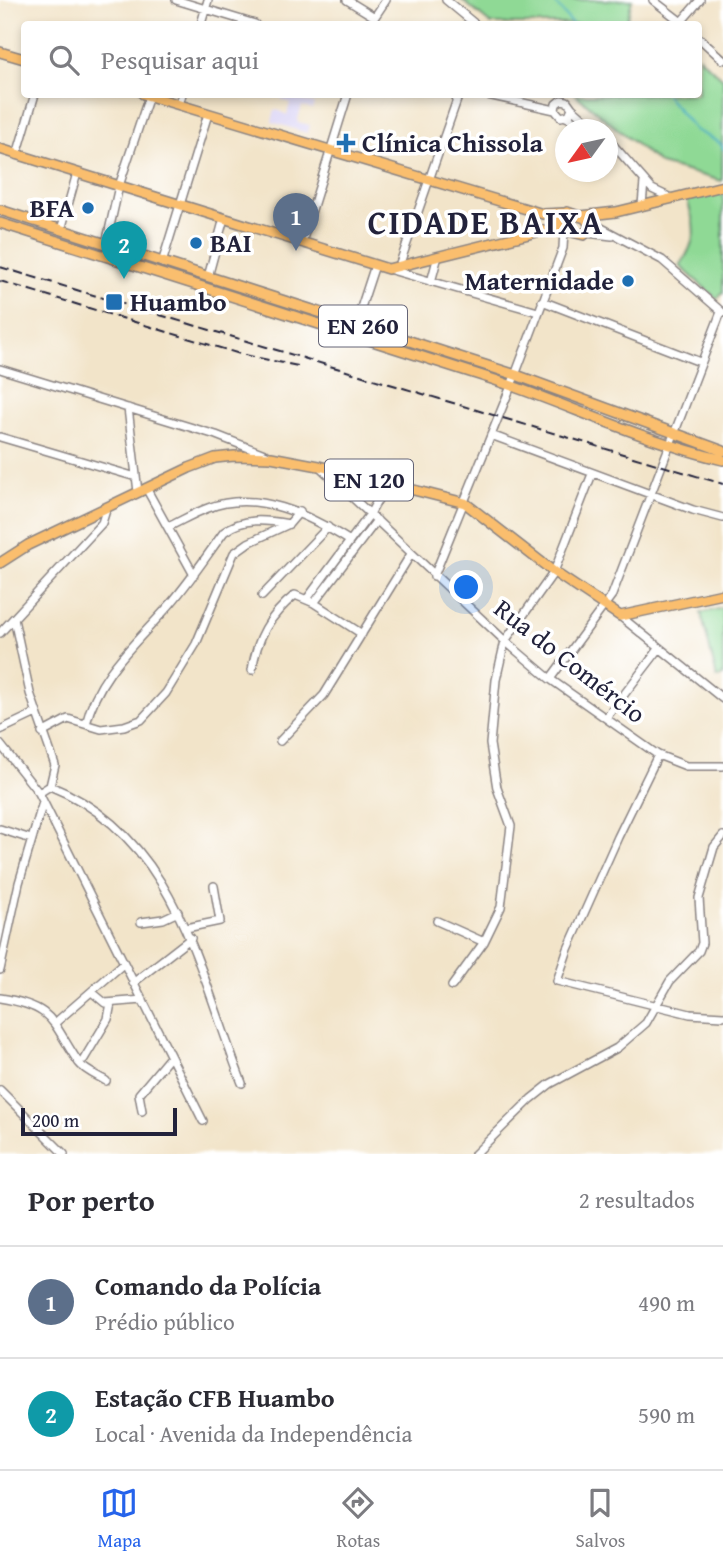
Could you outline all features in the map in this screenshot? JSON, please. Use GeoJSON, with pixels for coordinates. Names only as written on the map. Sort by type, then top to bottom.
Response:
{"type":"FeatureCollection","features":[{"type":"Feature","properties":{"kind":"main road"},"geometry":{"type":"LineString","coordinates":[[0,52],[21,58]]}},
{"type":"Feature","properties":{"kind":"main road"},"geometry":{"type":"LineString","coordinates":[[156,98],[545,215],[563,213],[587,226]]}},
{"type":"Feature","properties":{"kind":"main road"},"geometry":{"type":"LineString","coordinates":[[0,149],[388,269],[530,233],[587,226],[616,212],[723,186]]}},
{"type":"Feature","properties":{"kind":"main road"},"geometry":{"type":"LineString","coordinates":[[530,233],[533,211]]}},
{"type":"Feature","properties":{"kind":"main road"},"geometry":{"type":"LineString","coordinates":[[3,224],[5,212]]}},
{"type":"Feature","properties":{"kind":"main road","name":"EN 260"},"geometry":{"type":"LineString","coordinates":[[5,212],[208,277],[284,307],[588,415],[671,440],[723,451]]}},
{"type":"Feature","properties":{"kind":"main road"},"geometry":{"type":"LineString","coordinates":[[587,226],[616,212]]}},
{"type":"Feature","properties":{"kind":"main road"},"geometry":{"type":"LineString","coordinates":[[562,229],[558,218],[563,213]]}},
{"type":"Feature","properties":{"kind":"main road","name":"EN 260"},"geometry":{"type":"LineString","coordinates":[[3,224],[131,264],[284,307],[356,324],[444,351],[591,404],[723,460]]}},
{"type":"Feature","properties":{"kind":"main road"},"geometry":{"type":"LineString","coordinates":[[131,264],[134,254]]}},
{"type":"Feature","properties":{"kind":"main road"},"geometry":{"type":"LineString","coordinates":[[441,363],[444,351]]}},
{"type":"Feature","properties":{"kind":"main road"},"geometry":{"type":"LineString","coordinates":[[588,415],[591,404]]}},
{"type":"Feature","properties":{"kind":"main road","name":"EN 120"},"geometry":{"type":"LineString","coordinates":[[2,558],[107,506],[215,458],[271,457],[319,466],[465,503],[604,609],[620,616]]}},
{"type":"Feature","properties":{"kind":"main road"},"geometry":{"type":"LineString","coordinates":[[620,616],[630,617],[723,594]]}},
{"type":"Feature","properties":{"kind":"street"},"geometry":{"type":"LineString","coordinates":[[176,0],[245,21]]}},
{"type":"Feature","properties":{"kind":"street"},"geometry":{"type":"LineString","coordinates":[[202,21],[208,0]]}},
{"type":"Feature","properties":{"kind":"street"},"geometry":{"type":"LineString","coordinates":[[347,0],[373,16]]}},
{"type":"Feature","properties":{"kind":"street"},"geometry":{"type":"LineString","coordinates":[[371,21],[386,0]]}},
{"type":"Feature","properties":{"kind":"street"},"geometry":{"type":"LineString","coordinates":[[446,0],[471,21]]}},
{"type":"Feature","properties":{"kind":"street"},"geometry":{"type":"LineString","coordinates":[[653,0],[679,21]]}},
{"type":"Feature","properties":{"kind":"street"},"geometry":{"type":"LineString","coordinates":[[684,21],[700,0]]}},
{"type":"Feature","properties":{"kind":"street"},"geometry":{"type":"LineString","coordinates":[[702,41],[723,60]]}},
{"type":"Feature","properties":{"kind":"street"},"geometry":{"type":"LineString","coordinates":[[17,155],[34,98]]}},
{"type":"Feature","properties":{"kind":"street"},"geometry":{"type":"LineString","coordinates":[[106,244],[119,186],[145,98]]}},
{"type":"Feature","properties":{"kind":"street"},"geometry":{"type":"LineString","coordinates":[[179,105],[181,98]]}},
{"type":"Feature","properties":{"kind":"street"},"geometry":{"type":"LineString","coordinates":[[302,242],[347,98]]}},
{"type":"Feature","properties":{"kind":"street"},"geometry":{"type":"LineString","coordinates":[[399,266],[458,98]]}},
{"type":"Feature","properties":{"kind":"street"},"geometry":{"type":"LineString","coordinates":[[508,98],[555,107]]}},
{"type":"Feature","properties":{"kind":"street"},"geometry":{"type":"LineString","coordinates":[[553,98],[558,116],[571,119]]}},
{"type":"Feature","properties":{"kind":"street"},"geometry":{"type":"LineString","coordinates":[[555,107],[560,98]]}},
{"type":"Feature","properties":{"kind":"street"},"geometry":{"type":"LineString","coordinates":[[562,98],[584,119]]}},
{"type":"Feature","properties":{"kind":"street"},"geometry":{"type":"LineString","coordinates":[[566,117],[572,108]]}},
{"type":"Feature","properties":{"kind":"street"},"geometry":{"type":"LineString","coordinates":[[162,263],[208,114]]}},
{"type":"Feature","properties":{"kind":"street"},"geometry":{"type":"LineString","coordinates":[[618,151],[644,181],[657,192],[672,198]]}},
{"type":"Feature","properties":{"kind":"street"},"geometry":{"type":"LineString","coordinates":[[61,230],[77,173]]}},
{"type":"Feature","properties":{"kind":"street"},"geometry":{"type":"LineString","coordinates":[[642,205],[644,181]]}},
{"type":"Feature","properties":{"kind":"street"},"geometry":{"type":"LineString","coordinates":[[208,277],[224,218]]}},
{"type":"Feature","properties":{"kind":"street"},"geometry":{"type":"LineString","coordinates":[[550,679],[604,609],[652,496],[700,362],[722,313],[663,260],[587,226]]}},
{"type":"Feature","properties":{"kind":"street"},"geometry":{"type":"LineString","coordinates":[[587,226],[612,236]]}},
{"type":"Feature","properties":{"kind":"street"},"geometry":{"type":"LineString","coordinates":[[563,248],[587,226]]}},
{"type":"Feature","properties":{"kind":"street"},"geometry":{"type":"LineString","coordinates":[[434,576],[512,386],[563,248],[562,229]]}},
{"type":"Feature","properties":{"kind":"street"},"geometry":{"type":"LineString","coordinates":[[431,282],[438,256]]}},
{"type":"Feature","properties":{"kind":"street"},"geometry":{"type":"LineString","coordinates":[[356,324],[375,265]]}},
{"type":"Feature","properties":{"kind":"street"},"geometry":{"type":"LineString","coordinates":[[388,269],[538,312]]}},
{"type":"Feature","properties":{"kind":"street"},"geometry":{"type":"LineString","coordinates":[[542,301],[700,362]]}},
{"type":"Feature","properties":{"kind":"street"},"geometry":{"type":"LineString","coordinates":[[0,369],[216,435],[271,457]]}},
{"type":"Feature","properties":{"kind":"street"},"geometry":{"type":"LineString","coordinates":[[128,408],[136,477],[142,490],[169,527],[194,575]]}},
{"type":"Feature","properties":{"kind":"street"},"geometry":{"type":"LineString","coordinates":[[491,435],[652,496],[723,518]]}},
{"type":"Feature","properties":{"kind":"street"},"geometry":{"type":"LineString","coordinates":[[0,437],[136,477]]}},
{"type":"Feature","properties":{"kind":"street","name":"Rua do Comércio"},"geometry":{"type":"LineString","coordinates":[[319,466],[434,576],[550,679],[659,755],[686,766],[723,766]]}},
{"type":"Feature","properties":{"kind":"street"},"geometry":{"type":"LineString","coordinates":[[452,986],[484,942],[500,907],[511,826],[497,788],[490,744],[496,680],[505,641],[554,572],[592,474]]}},
{"type":"Feature","properties":{"kind":"street"},"geometry":{"type":"LineString","coordinates":[[311,601],[374,517],[386,485]]}},
{"type":"Feature","properties":{"kind":"street"},"geometry":{"type":"LineString","coordinates":[[169,527],[208,508],[227,503],[264,503],[300,512],[350,541]]}},
{"type":"Feature","properties":{"kind":"street"},"geometry":{"type":"LineString","coordinates":[[0,633],[102,523],[107,506]]}},
{"type":"Feature","properties":{"kind":"street"},"geometry":{"type":"LineString","coordinates":[[42,733],[68,719],[102,729],[124,726],[141,719],[166,693],[196,644],[234,553],[248,542],[289,524],[300,512]]}},
{"type":"Feature","properties":{"kind":"street"},"geometry":{"type":"LineString","coordinates":[[311,601],[350,541],[374,517]]}},
{"type":"Feature","properties":{"kind":"street"},"geometry":{"type":"LineString","coordinates":[[86,724],[92,704],[115,663],[167,609],[224,532],[233,525],[247,521],[289,524]]}},
{"type":"Feature","properties":{"kind":"street"},"geometry":{"type":"LineString","coordinates":[[262,596],[328,527]]}},
{"type":"Feature","properties":{"kind":"street"},"geometry":{"type":"LineString","coordinates":[[280,740],[324,695],[411,554]]}},
{"type":"Feature","properties":{"kind":"street"},"geometry":{"type":"LineString","coordinates":[[252,670],[258,640],[265,626],[295,595],[311,601],[362,634]]}},
{"type":"Feature","properties":{"kind":"street"},"geometry":{"type":"LineString","coordinates":[[620,616],[723,699]]}},
{"type":"Feature","properties":{"kind":"street"},"geometry":{"type":"LineString","coordinates":[[14,619],[36,713],[55,765],[50,786],[39,793]]}},
{"type":"Feature","properties":{"kind":"street"},"geometry":{"type":"LineString","coordinates":[[606,718],[659,649]]}},
{"type":"Feature","properties":{"kind":"street"},"geometry":{"type":"LineString","coordinates":[[0,730],[36,713]]}},
{"type":"Feature","properties":{"kind":"street"},"geometry":{"type":"LineString","coordinates":[[0,744],[39,793],[203,1121]]}},
{"type":"Feature","properties":{"kind":"street"},"geometry":{"type":"LineString","coordinates":[[659,755],[618,837],[556,977],[562,984],[709,1017],[723,1016]]}},
{"type":"Feature","properties":{"kind":"street"},"geometry":{"type":"LineString","coordinates":[[50,786],[94,811],[126,836],[178,912],[191,938],[242,1083]]}},
{"type":"Feature","properties":{"kind":"street"},"geometry":{"type":"LineString","coordinates":[[0,970],[31,839],[43,802]]}},
{"type":"Feature","properties":{"kind":"street"},"geometry":{"type":"LineString","coordinates":[[0,829],[31,839]]}},
{"type":"Feature","properties":{"kind":"street"},"geometry":{"type":"LineString","coordinates":[[475,1154],[550,1084],[609,1054],[637,1033],[657,1006],[670,981],[699,951],[702,943],[699,898],[715,847],[723,836]]}},
{"type":"Feature","properties":{"kind":"street"},"geometry":{"type":"LineString","coordinates":[[186,928],[220,921],[214,886]]}},
{"type":"Feature","properties":{"kind":"street"},"geometry":{"type":"LineString","coordinates":[[141,922],[163,919],[178,912]]}},
{"type":"Feature","properties":{"kind":"street"},"geometry":{"type":"LineString","coordinates":[[437,921],[484,942]]}},
{"type":"Feature","properties":{"kind":"street"},"geometry":{"type":"LineString","coordinates":[[134,983],[191,938]]}},
{"type":"Feature","properties":{"kind":"street"},"geometry":{"type":"LineString","coordinates":[[55,1023],[93,993],[123,964]]}},
{"type":"Feature","properties":{"kind":"street"},"geometry":{"type":"LineString","coordinates":[[93,993],[101,1001],[111,1003],[143,1000]]}},
{"type":"Feature","properties":{"kind":"street"},"geometry":{"type":"LineString","coordinates":[[0,998],[37,1006],[55,1023],[80,1064],[106,1081]]}},
{"type":"Feature","properties":{"kind":"street"},"geometry":{"type":"LineString","coordinates":[[84,1059],[108,1019],[111,1003]]}},
{"type":"Feature","properties":{"kind":"street"},"geometry":{"type":"LineString","coordinates":[[142,1111],[139,1094],[170,1057]]}},
{"type":"Feature","properties":{"kind":"street"},"geometry":{"type":"LineString","coordinates":[[0,1090],[64,1154]]}},
{"type":"Feature","properties":{"kind":"shaded area"},"geometry":{"type":"Polygon","coordinates":[[[293,98],[314,104],[312,109],[302,106],[297,122],[310,125],[307,133],[272,122],[275,109],[287,115],[290,103],[281,99],[293,98]]]}},
{"type":"Feature","properties":{"kind":"green space"},"geometry":{"type":"Polygon","coordinates":[[[462,0],[632,0],[627,21],[487,21],[462,0]]]}},
{"type":"Feature","properties":{"kind":"green space"},"geometry":{"type":"Polygon","coordinates":[[[702,60],[723,79],[722,181],[660,164],[618,130],[618,119],[605,119],[580,98],[702,98],[702,60]]]}},
{"type":"Feature","properties":{"kind":"green space"},"geometry":{"type":"Polygon","coordinates":[[[723,190],[723,292],[717,299],[680,266],[694,234],[687,199],[723,190]]]}},
{"type":"Feature","properties":{"kind":"green space"},"geometry":{"type":"Polygon","coordinates":[[[723,608],[723,676],[717,678],[701,613],[723,608]]]}},
{"type":"Feature","properties":{"kind":"waterway"},"geometry":{"type":"LineString","coordinates":[[553,0],[570,21]]}},
{"type":"Feature","properties":{"kind":"waterway"},"geometry":{"type":"LineString","coordinates":[[668,98],[695,130],[720,143],[723,149]]}},
{"type":"Feature","properties":{"kind":"railway"},"geometry":{"type":"LineString","coordinates":[[0,267],[723,484]]}},
{"type":"Feature","properties":{"kind":"railway"},"geometry":{"type":"LineString","coordinates":[[0,281],[240,354],[298,366]]}},
{"type":"Feature","properties":{"kind":"place","name":"Clínica Chissola"},"geometry":{"type":"Point","coordinates":[346,143]}},
{"type":"Feature","properties":{"kind":"place","name":"BFA"},"geometry":{"type":"Point","coordinates":[88,208]}},
{"type":"Feature","properties":{"kind":"place","name":"BAI"},"geometry":{"type":"Point","coordinates":[196,243]}},
{"type":"Feature","properties":{"kind":"place","name":"Comando da Polícia"},"geometry":{"type":"Point","coordinates":[296,251]}},
{"type":"Feature","properties":{"kind":"place","name":"Estação CFB Huambo"},"geometry":{"type":"Point","coordinates":[124,279]}},
{"type":"Feature","properties":{"kind":"place","name":"Maternidade"},"geometry":{"type":"Point","coordinates":[628,281]}},
{"type":"Feature","properties":{"kind":"place","name":"Huambo"},"geometry":{"type":"Point","coordinates":[114,302]}},
{"type":"Feature","properties":{"kind":"district","name":"CIDADE BAIXA"},"geometry":{"type":"Point","coordinates":[486,222]}}]}
